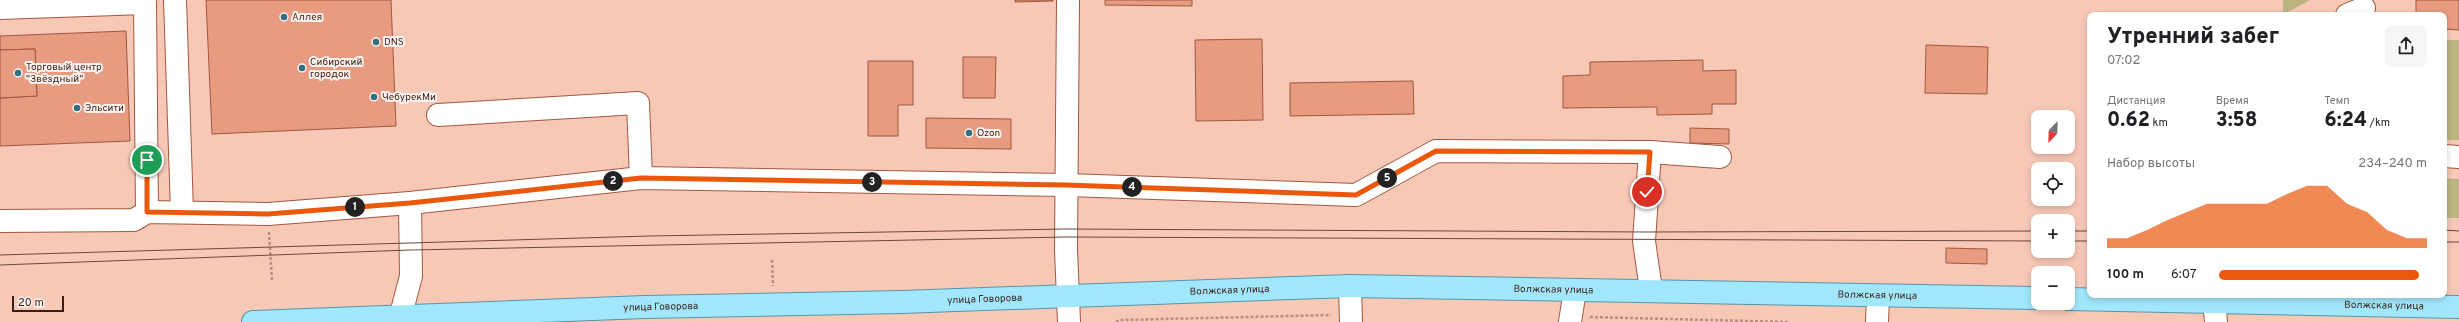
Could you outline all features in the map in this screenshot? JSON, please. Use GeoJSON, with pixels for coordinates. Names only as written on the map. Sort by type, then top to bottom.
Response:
{"type":"FeatureCollection","features":[{"type":"Feature","properties":{"kind":"main road","name":"Волжская улица"},"geometry":{"type":"LineString","coordinates":[[1069,296],[1350,286],[1651,290],[1878,296],[2031,298]]}},
{"type":"Feature","properties":{"kind":"main road","name":"улица Говорова"},"geometry":{"type":"LineString","coordinates":[[253,322],[400,320],[645,307],[1069,296]]}},
{"type":"Feature","properties":{"kind":"main road","name":"Волжская улица"},"geometry":{"type":"LineString","coordinates":[[2075,299],[2362,300],[2459,307]]}},
{"type":"Feature","properties":{"kind":"street"},"geometry":{"type":"LineString","coordinates":[[175,0],[182,212]]}},
{"type":"Feature","properties":{"kind":"street"},"geometry":{"type":"LineString","coordinates":[[1068,0],[1066,250],[1069,322]]}},
{"type":"Feature","properties":{"kind":"street"},"geometry":{"type":"LineString","coordinates":[[0,8],[145,3],[147,212]]}},
{"type":"Feature","properties":{"kind":"street"},"geometry":{"type":"LineString","coordinates":[[438,115],[638,103],[641,178]]}},
{"type":"Feature","properties":{"kind":"street"},"geometry":{"type":"LineString","coordinates":[[0,221],[134,220],[147,212],[268,214],[410,203],[641,178],[1066,185],[1356,195],[1436,151],[1650,152],[1720,157]]}},
{"type":"Feature","properties":{"kind":"street"},"geometry":{"type":"LineString","coordinates":[[1650,152],[1644,240],[1651,290]]}},
{"type":"Feature","properties":{"kind":"street"},"geometry":{"type":"LineString","coordinates":[[2447,156],[2459,157]]}},
{"type":"Feature","properties":{"kind":"street"},"geometry":{"type":"LineString","coordinates":[[400,320],[411,276],[410,203]]}},
{"type":"Feature","properties":{"kind":"street"},"geometry":{"type":"LineString","coordinates":[[1350,286],[1351,318]]}},
{"type":"Feature","properties":{"kind":"street"},"geometry":{"type":"LineString","coordinates":[[1570,319],[1574,290]]}},
{"type":"Feature","properties":{"kind":"street"},"geometry":{"type":"LineString","coordinates":[[1878,296],[1878,322]]}},
{"type":"Feature","properties":{"kind":"street"},"geometry":{"type":"LineString","coordinates":[[2214,300],[2216,322]]}},
{"type":"Feature","properties":{"kind":"path"},"geometry":{"type":"LineString","coordinates":[[268,214],[272,281]]}},
{"type":"Feature","properties":{"kind":"path"},"geometry":{"type":"LineString","coordinates":[[1116,322],[1120,320],[1351,318]]}},
{"type":"Feature","properties":{"kind":"path"},"geometry":{"type":"LineString","coordinates":[[1570,319],[1788,322]]}},
{"type":"Feature","properties":{"kind":"shaded area"},"geometry":{"type":"Polygon","coordinates":[[[2283,0],[2310,0],[2288,12],[2283,12],[2283,0]]]}},
{"type":"Feature","properties":{"kind":"shaded area"},"geometry":{"type":"Polygon","coordinates":[[[2447,40],[2459,40],[2459,140],[2447,140],[2447,40]]]}},
{"type":"Feature","properties":{"kind":"shaded area"},"geometry":{"type":"Polygon","coordinates":[[[2447,178],[2459,179],[2459,218],[2447,218],[2447,178]]]}},
{"type":"Feature","properties":{"kind":"building","name":"Сибирский городок"},"geometry":{"type":"Polygon","coordinates":[[[206,0],[391,0],[396,126],[212,134],[206,0]]]}},
{"type":"Feature","properties":{"kind":"building"},"geometry":{"type":"Polygon","coordinates":[[[1015,0],[1053,0],[1053,1],[1015,2],[1015,0]]]}},
{"type":"Feature","properties":{"kind":"building"},"geometry":{"type":"Polygon","coordinates":[[[1105,0],[1192,0],[1192,6],[1105,5],[1105,0]]]}},
{"type":"Feature","properties":{"kind":"building"},"geometry":{"type":"Polygon","coordinates":[[[2416,0],[2459,0],[2459,30],[2447,29],[2447,12],[2416,12],[2416,0]]]}},
{"type":"Feature","properties":{"kind":"building"},"geometry":{"type":"Polygon","coordinates":[[[126,31],[130,141],[0,146],[0,98],[37,96],[35,49],[0,50],[0,36],[126,31]]]}},
{"type":"Feature","properties":{"kind":"building"},"geometry":{"type":"Polygon","coordinates":[[[1262,39],[1263,120],[1196,121],[1195,40],[1262,39]]]}},
{"type":"Feature","properties":{"kind":"building"},"geometry":{"type":"Polygon","coordinates":[[[1926,45],[1988,47],[1987,94],[1925,93],[1926,45]]]}},
{"type":"Feature","properties":{"kind":"building","name":"Торговый центр \"Звёздный\""},"geometry":{"type":"Polygon","coordinates":[[[35,49],[37,96],[0,98],[0,50],[35,49]]]}},
{"type":"Feature","properties":{"kind":"building"},"geometry":{"type":"Polygon","coordinates":[[[963,57],[996,57],[995,98],[963,98],[963,57]]]}},
{"type":"Feature","properties":{"kind":"building"},"geometry":{"type":"Polygon","coordinates":[[[1703,60],[1703,71],[1736,70],[1736,104],[1712,104],[1712,114],[1657,115],[1657,107],[1563,108],[1563,76],[1590,75],[1590,62],[1703,60]]]}},
{"type":"Feature","properties":{"kind":"building"},"geometry":{"type":"Polygon","coordinates":[[[868,61],[913,61],[913,105],[898,105],[898,136],[868,136],[868,61]]]}},
{"type":"Feature","properties":{"kind":"building"},"geometry":{"type":"Polygon","coordinates":[[[1413,81],[1414,114],[1290,116],[1290,83],[1413,81]]]}},
{"type":"Feature","properties":{"kind":"building"},"geometry":{"type":"Polygon","coordinates":[[[926,118],[1011,119],[1011,149],[926,148],[926,118]]]}},
{"type":"Feature","properties":{"kind":"building"},"geometry":{"type":"Polygon","coordinates":[[[1690,128],[1729,129],[1729,144],[1690,143],[1690,128]]]}},
{"type":"Feature","properties":{"kind":"building"},"geometry":{"type":"Polygon","coordinates":[[[1946,248],[1987,249],[1987,264],[1946,263],[1946,248]]]}},
{"type":"Feature","properties":{"kind":"tram line"},"geometry":{"type":"LineString","coordinates":[[0,255],[649,236],[1066,229],[1645,232],[2031,231]]}},
{"type":"Feature","properties":{"kind":"tram line"},"geometry":{"type":"LineString","coordinates":[[2447,230],[2459,231]]}},
{"type":"Feature","properties":{"kind":"tram line"},"geometry":{"type":"LineString","coordinates":[[2075,231],[2087,231]]}},
{"type":"Feature","properties":{"kind":"tram line"},"geometry":{"type":"LineString","coordinates":[[0,265],[410,250],[1066,237],[2031,241]]}},
{"type":"Feature","properties":{"kind":"tram line"},"geometry":{"type":"LineString","coordinates":[[2075,241],[2087,241]]}},
{"type":"Feature","properties":{"kind":"tram line"},"geometry":{"type":"LineString","coordinates":[[2447,242],[2459,242]]}},
{"type":"Feature","properties":{"kind":"place","name":"Аллея"},"geometry":{"type":"Point","coordinates":[284,17]}},
{"type":"Feature","properties":{"kind":"place","name":"DNS"},"geometry":{"type":"Point","coordinates":[376,42]}},
{"type":"Feature","properties":{"kind":"place","name":"Сибирский городок"},"geometry":{"type":"Point","coordinates":[302,68]}},
{"type":"Feature","properties":{"kind":"place","name":"Торговый центр \"Звёздный\""},"geometry":{"type":"Point","coordinates":[18,73]}},
{"type":"Feature","properties":{"kind":"place","name":"ЧебурекМи"},"geometry":{"type":"Point","coordinates":[374,97]}},
{"type":"Feature","properties":{"kind":"place","name":"Эльсити"},"geometry":{"type":"Point","coordinates":[77,108]}},
{"type":"Feature","properties":{"kind":"place","name":"Ozon"},"geometry":{"type":"Point","coordinates":[969,133]}},
{"type":"Feature","properties":{"kind":"route"},"geometry":{"type":"LineString","coordinates":[[147,160],[147,212],[268,214],[410,203],[641,178],[1066,185],[1356,195],[1436,151],[1650,152],[1647,192]]}}]}
